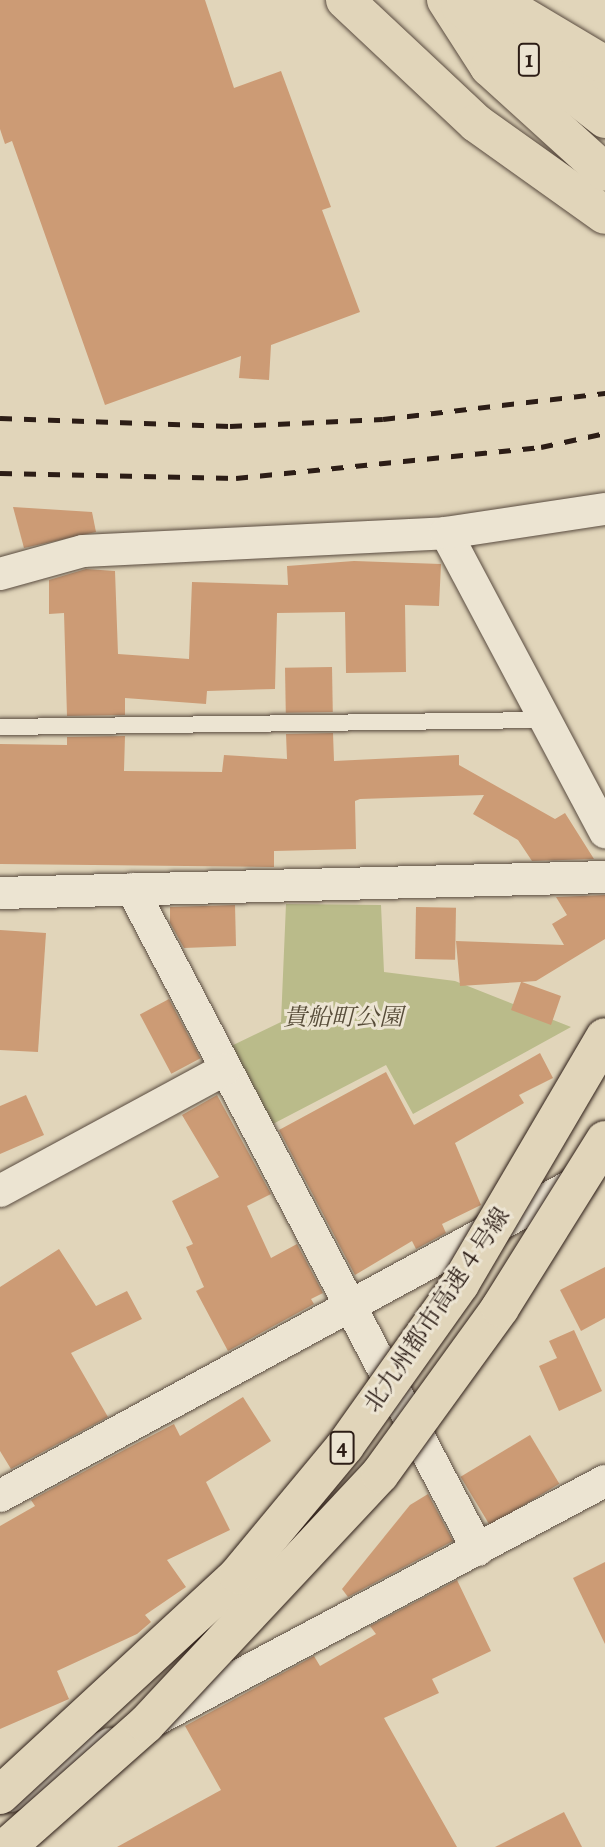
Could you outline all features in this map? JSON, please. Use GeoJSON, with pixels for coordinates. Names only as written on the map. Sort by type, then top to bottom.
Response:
{"type":"FeatureCollection","features":[{"type":"Feature","properties":{"kind":"main road"},"geometry":{"type":"LineString","coordinates":[[345,0],[476,123],[605,215]]}},
{"type":"Feature","properties":{"kind":"main road"},"geometry":{"type":"LineString","coordinates":[[446,0],[489,66],[605,172]]}},
{"type":"Feature","properties":{"kind":"main road","name":"1"},"geometry":{"type":"LineString","coordinates":[[453,0],[605,119]]}},
{"type":"Feature","properties":{"kind":"main road"},"geometry":{"type":"LineString","coordinates":[[490,0],[605,91]]}},
{"type":"Feature","properties":{"kind":"main road"},"geometry":{"type":"LineString","coordinates":[[496,0],[605,65]]}},
{"type":"Feature","properties":{"kind":"main road","name":"1"},"geometry":{"type":"LineString","coordinates":[[534,0],[605,55]]}},
{"type":"Feature","properties":{"kind":"main road","name":"北九州都市高速４号線"},"geometry":{"type":"LineString","coordinates":[[0,1796],[238,1575],[345,1446],[460,1284],[605,1037]]}},
{"type":"Feature","properties":{"kind":"main road","name":"北九州都市高速４号線"},"geometry":{"type":"LineString","coordinates":[[7,1847],[146,1724],[380,1474],[500,1308],[605,1140]]}},
{"type":"Feature","properties":{"kind":"street"},"geometry":{"type":"LineString","coordinates":[[0,575],[83,551],[446,533],[605,509]]}},
{"type":"Feature","properties":{"kind":"street"},"geometry":{"type":"LineString","coordinates":[[446,533],[542,720],[605,832]]}},
{"type":"Feature","properties":{"kind":"street"},"geometry":{"type":"LineString","coordinates":[[0,893],[605,877]]}},
{"type":"Feature","properties":{"kind":"street"},"geometry":{"type":"LineString","coordinates":[[131,889],[478,1550]]}},
{"type":"Feature","properties":{"kind":"street"},"geometry":{"type":"LineString","coordinates":[[0,1191],[224,1070]]}},
{"type":"Feature","properties":{"kind":"street"},"geometry":{"type":"LineString","coordinates":[[0,1496],[605,1168]]}},
{"type":"Feature","properties":{"kind":"street"},"geometry":{"type":"LineString","coordinates":[[0,1802],[605,1481]]}},
{"type":"Feature","properties":{"kind":"lane"},"geometry":{"type":"LineString","coordinates":[[0,727],[542,720]]}},
{"type":"Feature","properties":{"kind":"green space","name":"貴船町公園"},"geometry":{"type":"Polygon","coordinates":[[[286,904],[381,905],[384,972],[455,981],[571,1027],[413,1114],[386,1065],[269,1126],[225,1049],[281,1022],[286,904]]]}},
{"type":"Feature","properties":{"kind":"building"},"geometry":{"type":"Polygon","coordinates":[[[0,0],[205,0],[234,88],[281,71],[331,207],[322,210],[360,312],[271,345],[269,380],[239,378],[241,356],[105,405],[12,141],[5,144],[0,129],[0,0]]]}},
{"type":"Feature","properties":{"kind":"building"},"geometry":{"type":"Polygon","coordinates":[[[13,507],[92,512],[96,532],[24,548],[13,507]]]}},
{"type":"Feature","properties":{"kind":"building"},"geometry":{"type":"Polygon","coordinates":[[[354,561],[441,564],[439,606],[405,605],[406,672],[346,673],[345,612],[277,613],[275,689],[207,691],[206,704],[125,698],[125,715],[67,716],[64,613],[49,614],[49,580],[86,569],[115,571],[118,654],[189,659],[192,582],[288,585],[287,566],[354,561]]]}},
{"type":"Feature","properties":{"kind":"building"},"geometry":{"type":"Polygon","coordinates":[[[332,667],[333,712],[286,713],[285,668],[332,667]]]}},
{"type":"Feature","properties":{"kind":"building"},"geometry":{"type":"Polygon","coordinates":[[[333,733],[334,761],[459,755],[459,765],[555,819],[565,813],[594,859],[532,861],[518,840],[473,814],[484,795],[360,799],[355,801],[356,849],[274,851],[274,867],[0,864],[0,744],[67,745],[67,737],[125,736],[124,771],[222,772],[224,755],[287,759],[286,734],[333,733]]]}},
{"type":"Feature","properties":{"kind":"building"},"geometry":{"type":"Polygon","coordinates":[[[605,895],[605,939],[536,981],[522,982],[561,996],[551,1025],[511,1010],[521,982],[460,986],[456,941],[564,945],[552,924],[567,915],[556,897],[605,895]]]}},
{"type":"Feature","properties":{"kind":"building"},"geometry":{"type":"Polygon","coordinates":[[[235,905],[236,946],[184,948],[170,923],[170,907],[235,905]]]}},
{"type":"Feature","properties":{"kind":"building"},"geometry":{"type":"Polygon","coordinates":[[[416,907],[456,908],[455,960],[415,959],[416,907]]]}},
{"type":"Feature","properties":{"kind":"building"},"geometry":{"type":"Polygon","coordinates":[[[0,930],[46,933],[38,1052],[0,1050],[0,930]]]}},
{"type":"Feature","properties":{"kind":"building"},"geometry":{"type":"Polygon","coordinates":[[[169,999],[200,1058],[171,1074],[140,1014],[169,999]]]}},
{"type":"Feature","properties":{"kind":"building"},"geometry":{"type":"Polygon","coordinates":[[[540,1053],[553,1078],[519,1095],[524,1103],[455,1143],[481,1205],[442,1224],[446,1233],[416,1249],[412,1241],[355,1275],[279,1130],[386,1072],[414,1125],[540,1053]]]}},
{"type":"Feature","properties":{"kind":"building"},"geometry":{"type":"Polygon","coordinates":[[[26,1095],[44,1135],[0,1154],[0,1106],[26,1095]]]}},
{"type":"Feature","properties":{"kind":"building"},"geometry":{"type":"Polygon","coordinates":[[[217,1095],[271,1194],[247,1206],[271,1258],[297,1244],[323,1293],[311,1299],[314,1304],[228,1351],[196,1291],[204,1287],[186,1247],[193,1244],[172,1201],[219,1177],[182,1115],[217,1095]]]}},
{"type":"Feature","properties":{"kind":"building"},"geometry":{"type":"Polygon","coordinates":[[[59,1249],[96,1306],[127,1291],[142,1319],[71,1353],[108,1417],[11,1469],[0,1451],[0,1287],[59,1249]]]}},
{"type":"Feature","properties":{"kind":"building"},"geometry":{"type":"Polygon","coordinates":[[[605,1267],[605,1318],[581,1331],[560,1290],[605,1267]]]}},
{"type":"Feature","properties":{"kind":"building"},"geometry":{"type":"Polygon","coordinates":[[[574,1330],[602,1391],[559,1411],[539,1366],[557,1358],[549,1341],[574,1330]]]}},
{"type":"Feature","properties":{"kind":"building"},"geometry":{"type":"Polygon","coordinates":[[[243,1397],[271,1441],[206,1482],[230,1530],[167,1560],[186,1587],[145,1615],[151,1622],[137,1634],[57,1671],[69,1699],[0,1729],[0,1526],[35,1506],[31,1500],[126,1449],[174,1424],[180,1436],[243,1397]]]}},
{"type":"Feature","properties":{"kind":"building"},"geometry":{"type":"Polygon","coordinates":[[[530,1435],[559,1484],[490,1526],[461,1477],[530,1435]]]}},
{"type":"Feature","properties":{"kind":"building"},"geometry":{"type":"Polygon","coordinates":[[[428,1494],[453,1541],[348,1597],[342,1589],[410,1505],[428,1494]]]}},
{"type":"Feature","properties":{"kind":"building"},"geometry":{"type":"Polygon","coordinates":[[[605,1562],[605,1644],[573,1578],[605,1562]]]}},
{"type":"Feature","properties":{"kind":"building"},"geometry":{"type":"Polygon","coordinates":[[[457,1580],[491,1651],[432,1679],[439,1693],[384,1718],[457,1847],[117,1847],[221,1790],[185,1726],[314,1656],[320,1666],[376,1634],[370,1626],[457,1580]]]}},
{"type":"Feature","properties":{"kind":"building"},"geometry":{"type":"Polygon","coordinates":[[[564,1812],[582,1847],[495,1847],[564,1812]]]}},
{"type":"Feature","properties":{"kind":"railway"},"geometry":{"type":"LineString","coordinates":[[0,418],[230,426],[383,419],[605,393]]}},
{"type":"Feature","properties":{"kind":"railway"},"geometry":{"type":"LineString","coordinates":[[0,473],[236,478],[541,447],[605,433]]}}]}
